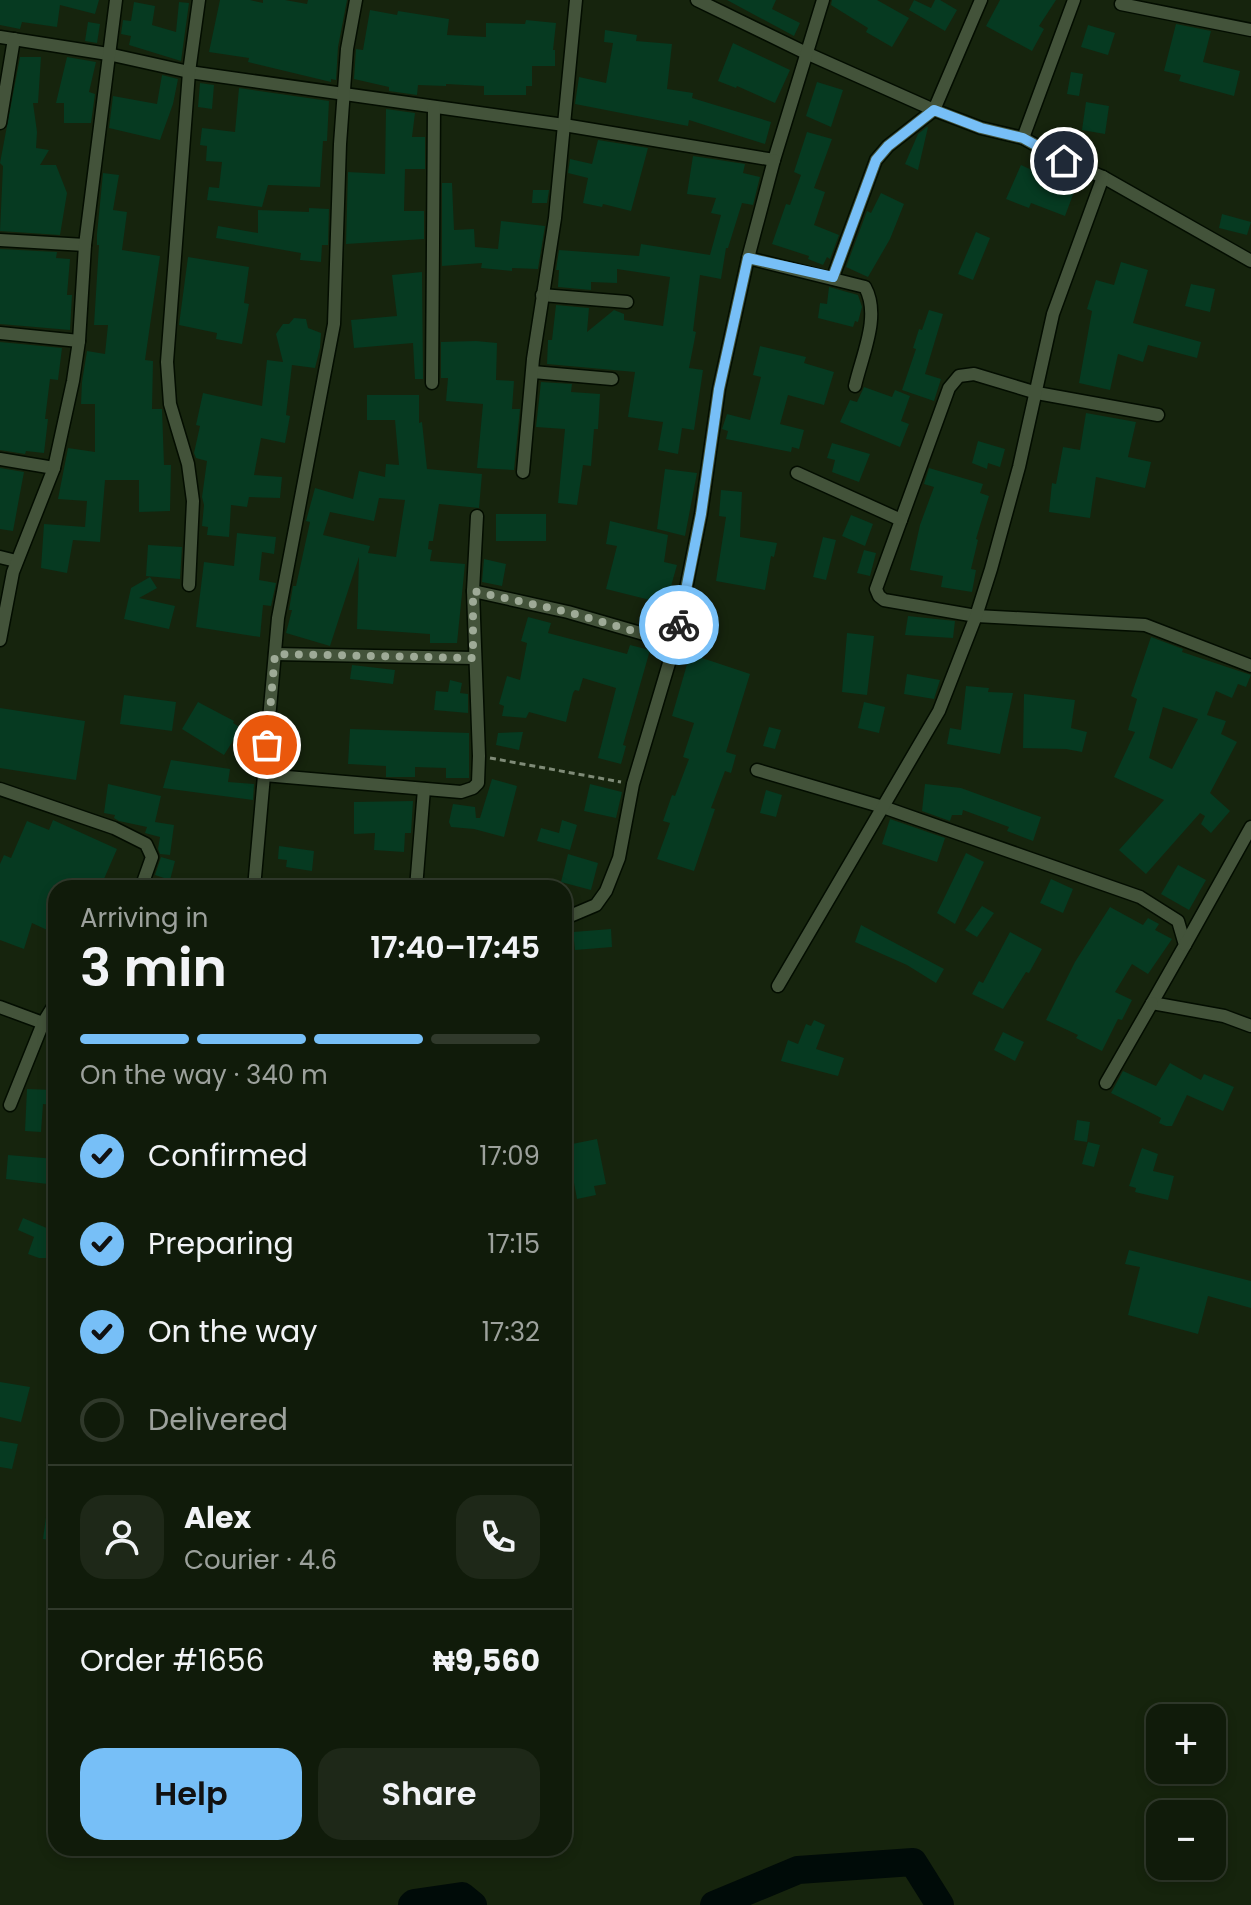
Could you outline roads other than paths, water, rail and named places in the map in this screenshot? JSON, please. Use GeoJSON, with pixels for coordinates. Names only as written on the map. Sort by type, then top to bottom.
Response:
{"type":"FeatureCollection","features":[{"type":"Feature","properties":{"kind":"street"},"geometry":{"type":"LineString","coordinates":[[0,640],[16,561],[54,468],[73,381],[79,341],[85,245],[116,0]]}},
{"type":"Feature","properties":{"kind":"street"},"geometry":{"type":"LineString","coordinates":[[189,585],[193,501],[188,464],[170,404],[167,362],[189,72],[199,0]]}},
{"type":"Feature","properties":{"kind":"street"},"geometry":{"type":"LineString","coordinates":[[255,880],[278,618],[334,324],[347,49],[356,0]]}},
{"type":"Feature","properties":{"kind":"street"},"geometry":{"type":"LineString","coordinates":[[523,472],[542,295],[555,218],[576,0]]}},
{"type":"Feature","properties":{"kind":"street"},"geometry":{"type":"LineString","coordinates":[[697,0],[934,110],[981,128],[1023,138],[1064,161],[1103,177],[1251,258]]}},
{"type":"Feature","properties":{"kind":"street"},"geometry":{"type":"LineString","coordinates":[[572,915],[596,905],[606,891],[619,858],[633,784],[675,643],[701,514],[719,389],[748,258],[823,0]]}},
{"type":"Feature","properties":{"kind":"street"},"geometry":{"type":"LineString","coordinates":[[833,277],[876,160],[888,146],[934,110],[981,0]]}},
{"type":"Feature","properties":{"kind":"street"},"geometry":{"type":"LineString","coordinates":[[1023,138],[1074,0]]}},
{"type":"Feature","properties":{"kind":"street"},"geometry":{"type":"LineString","coordinates":[[1121,4],[1251,30]]}},
{"type":"Feature","properties":{"kind":"street"},"geometry":{"type":"LineString","coordinates":[[0,123],[7,38],[108,54],[189,72],[564,125],[774,160]]}},
{"type":"Feature","properties":{"kind":"street"},"geometry":{"type":"LineString","coordinates":[[432,383],[434,107]]}},
{"type":"Feature","properties":{"kind":"street"},"geometry":{"type":"LineString","coordinates":[[778,986],[939,711],[976,616],[1019,467],[1053,314],[1103,177]]}},
{"type":"Feature","properties":{"kind":"street"},"geometry":{"type":"LineString","coordinates":[[0,240],[85,245]]}},
{"type":"Feature","properties":{"kind":"street"},"geometry":{"type":"LineString","coordinates":[[748,258],[865,287],[872,299],[873,313],[855,386]]}},
{"type":"Feature","properties":{"kind":"street"},"geometry":{"type":"LineString","coordinates":[[542,295],[627,302]]}},
{"type":"Feature","properties":{"kind":"street"},"geometry":{"type":"LineString","coordinates":[[0,333],[79,341]]}},
{"type":"Feature","properties":{"kind":"street"},"geometry":{"type":"LineString","coordinates":[[533,372],[612,379]]}},
{"type":"Feature","properties":{"kind":"street"},"geometry":{"type":"LineString","coordinates":[[1158,415],[1037,393],[974,374],[959,376],[949,388],[876,589],[884,600],[976,616],[1145,625],[1251,666]]}},
{"type":"Feature","properties":{"kind":"street"},"geometry":{"type":"LineString","coordinates":[[0,459],[54,468]]}},
{"type":"Feature","properties":{"kind":"street"},"geometry":{"type":"LineString","coordinates":[[797,473],[901,520]]}},
{"type":"Feature","properties":{"kind":"street"},"geometry":{"type":"LineString","coordinates":[[264,775],[461,792],[478,783],[473,658],[477,516]]}},
{"type":"Feature","properties":{"kind":"street"},"geometry":{"type":"LineString","coordinates":[[0,557],[16,561]]}},
{"type":"Feature","properties":{"kind":"street"},"geometry":{"type":"LineString","coordinates":[[473,591],[568,612],[675,643]]}},
{"type":"Feature","properties":{"kind":"street"},"geometry":{"type":"LineString","coordinates":[[275,654],[473,658]]}},
{"type":"Feature","properties":{"kind":"street"},"geometry":{"type":"LineString","coordinates":[[757,770],[883,807],[1140,897],[1178,921],[1185,945]]}},
{"type":"Feature","properties":{"kind":"street"},"geometry":{"type":"LineString","coordinates":[[0,789],[114,828],[146,844],[152,857],[144,880]]}},
{"type":"Feature","properties":{"kind":"street"},"geometry":{"type":"LineString","coordinates":[[417,880],[424,789]]}},
{"type":"Feature","properties":{"kind":"street"},"geometry":{"type":"LineString","coordinates":[[1106,1083],[1251,827]]}},
{"type":"Feature","properties":{"kind":"street"},"geometry":{"type":"LineString","coordinates":[[1152,1003],[1224,1016],[1251,1026]]}},
{"type":"Feature","properties":{"kind":"street"},"geometry":{"type":"LineString","coordinates":[[0,1007],[48,1024]]}},
{"type":"Feature","properties":{"kind":"street"},"geometry":{"type":"LineString","coordinates":[[10,1105],[48,1026]]}},
{"type":"Feature","properties":{"kind":"waterway"},"geometry":{"type":"LineString","coordinates":[[714,1905],[798,1870],[913,1862],[940,1905]]}},
{"type":"Feature","properties":{"kind":"waterway"},"geometry":{"type":"LineString","coordinates":[[412,1905],[462,1896],[473,1905]]}}]}
